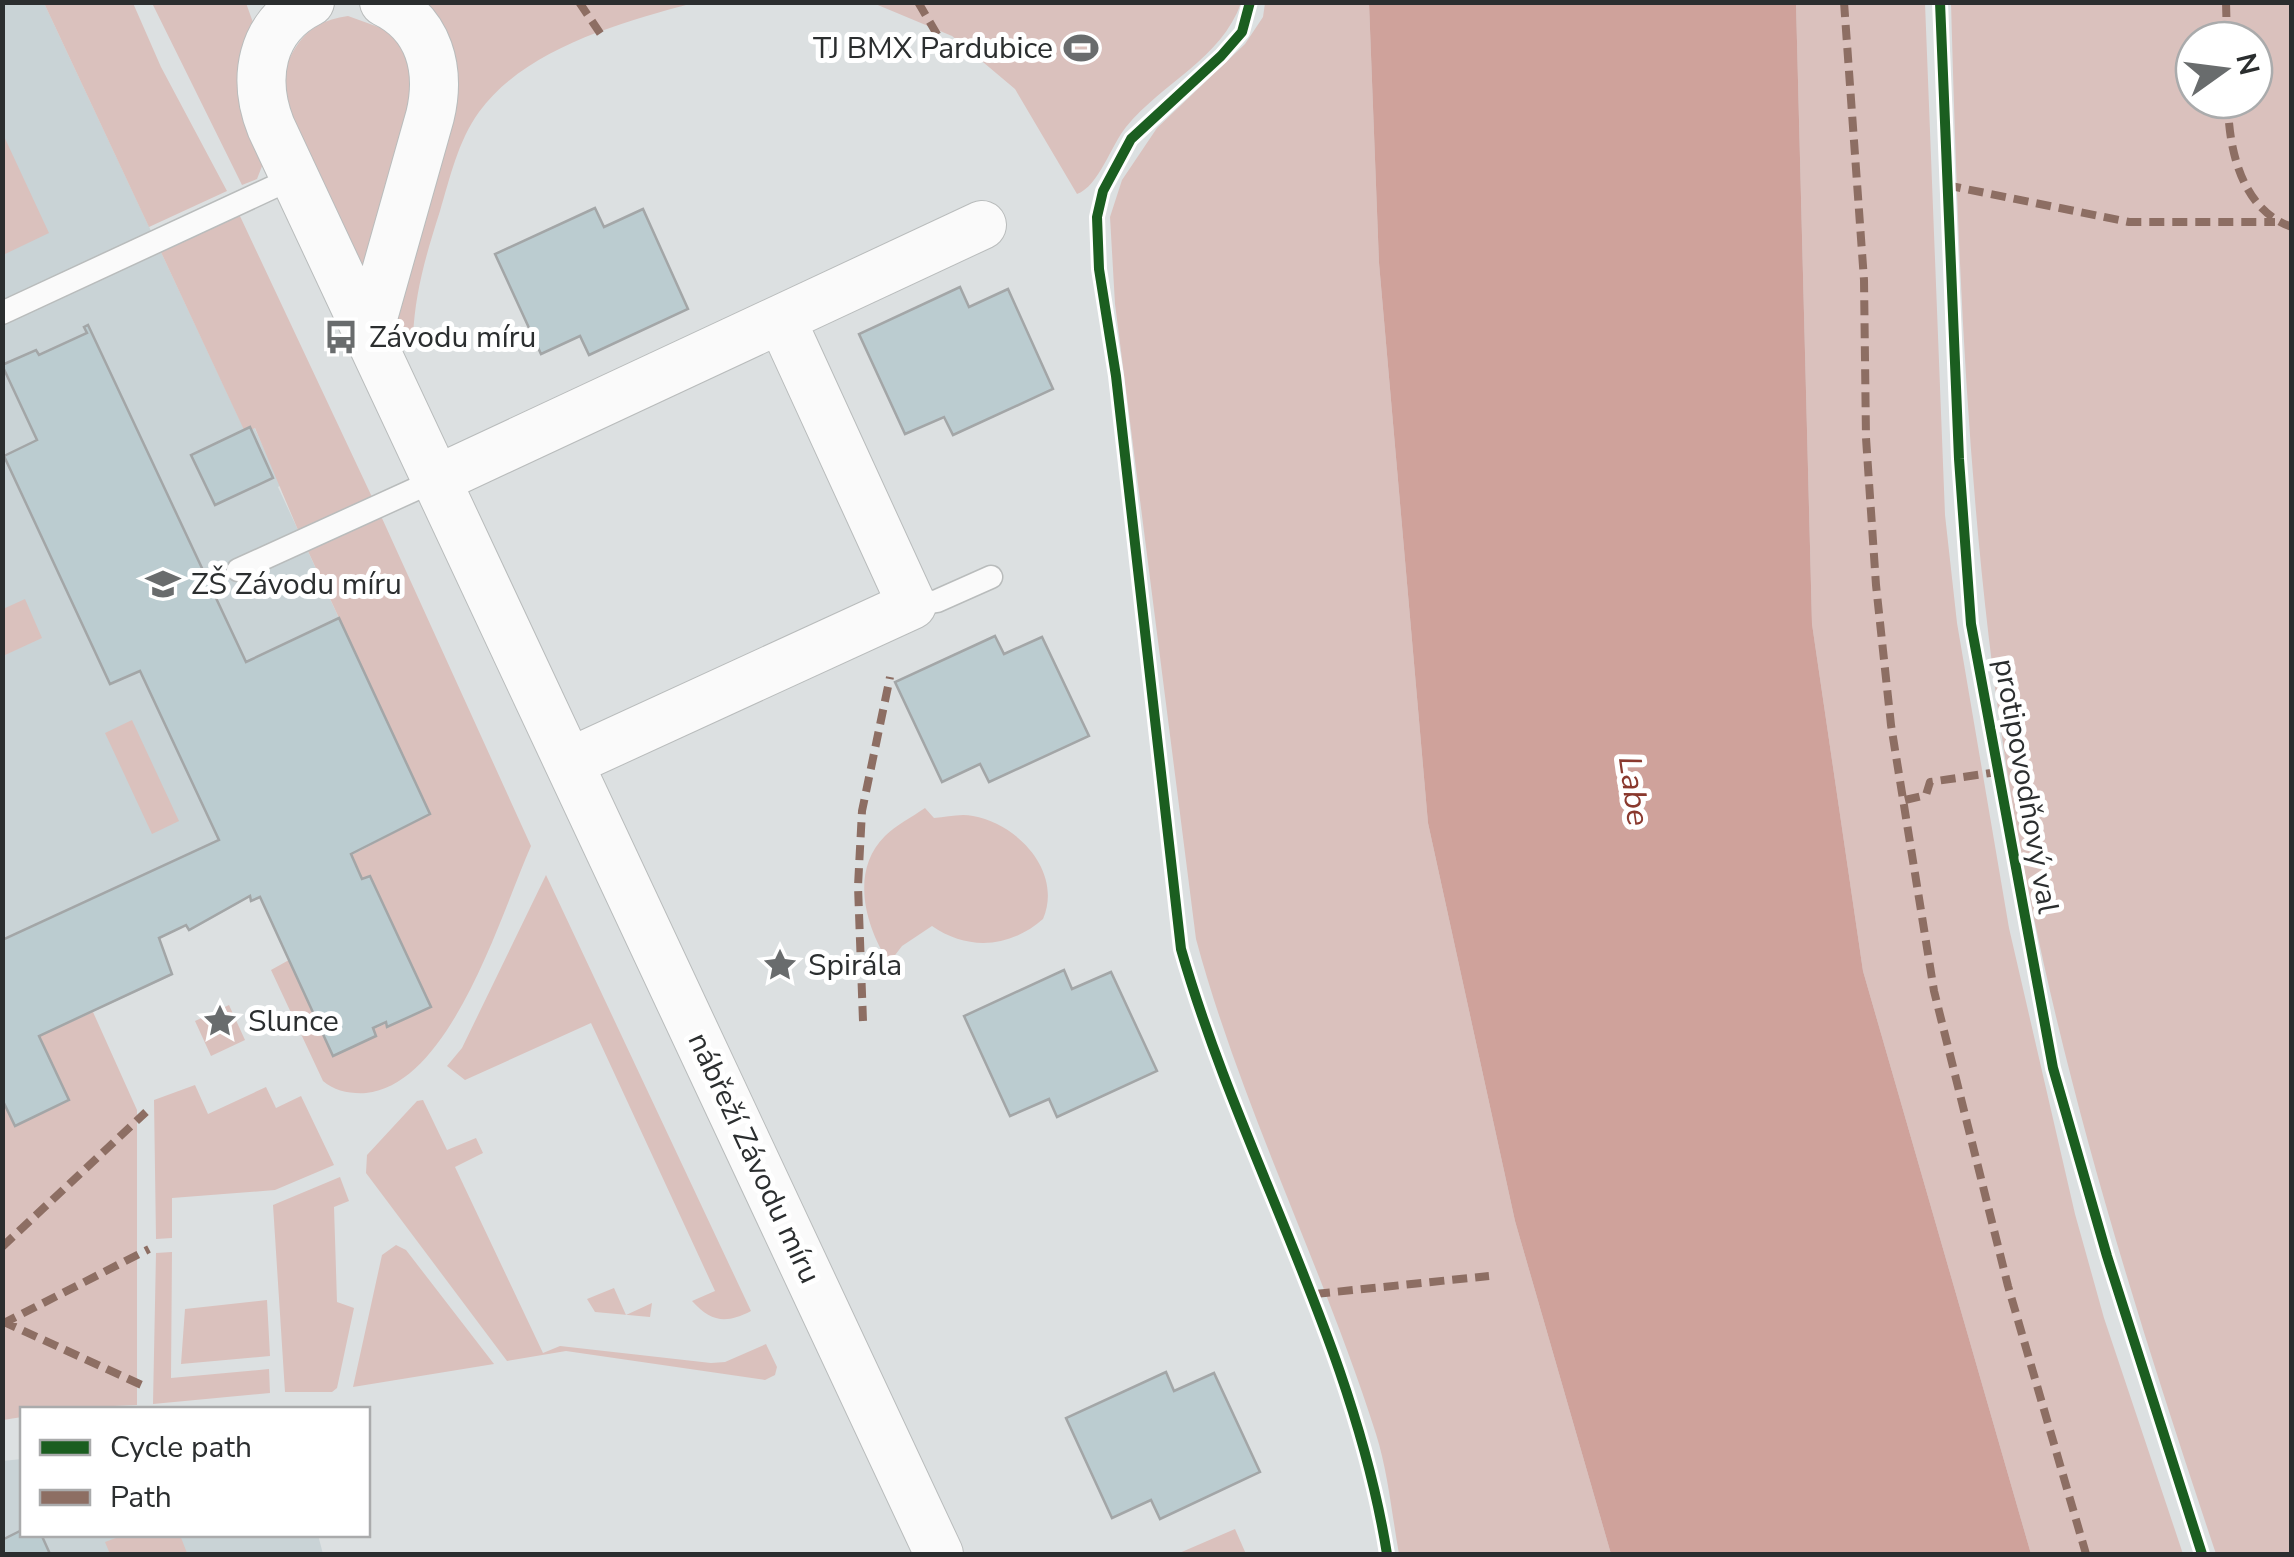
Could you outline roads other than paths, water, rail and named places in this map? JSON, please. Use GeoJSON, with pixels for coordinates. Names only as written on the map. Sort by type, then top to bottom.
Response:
{"type":"FeatureCollection","features":[{"type":"Feature","properties":{"kind":"street"},"geometry":{"type":"LineString","coordinates":[[369,332],[436,80],[427,43],[405,15],[384,2]]}},
{"type":"Feature","properties":{"kind":"street","name":"nábřeží Závodu míru"},"geometry":{"type":"LineString","coordinates":[[289,8],[266,50],[260,93],[295,178],[939,1554]]}},
{"type":"Feature","properties":{"kind":"street"},"geometry":{"type":"LineString","coordinates":[[438,478],[982,225]]}},
{"type":"Feature","properties":{"kind":"street"},"geometry":{"type":"LineString","coordinates":[[570,762],[912,605],[781,318]]}},
{"type":"Feature","properties":{"kind":"lane"},"geometry":{"type":"LineString","coordinates":[[2,313],[295,178]]}},
{"type":"Feature","properties":{"kind":"lane"},"geometry":{"type":"LineString","coordinates":[[238,570],[438,478]]}},
{"type":"Feature","properties":{"kind":"lane"},"geometry":{"type":"LineString","coordinates":[[912,605],[938,601],[991,576]]}},
{"type":"Feature","properties":{"kind":"water","name":"Labe"},"geometry":{"type":"Polygon","coordinates":[[[1369,3],[1796,3],[1812,624],[1863,971],[2031,1554],[1611,1554],[1515,1221],[1428,823],[1379,263],[1369,3]]]}},
{"type":"Feature","properties":{"kind":"place","name":"TJ BMX Pardubice"},"geometry":{"type":"Point","coordinates":[1081,48]}},
{"type":"Feature","properties":{"kind":"place","name":"Závodu míru"},"geometry":{"type":"Point","coordinates":[341,337]}},
{"type":"Feature","properties":{"kind":"place","name":"ZŠ Závodu míru"},"geometry":{"type":"Point","coordinates":[163,584]}},
{"type":"Feature","properties":{"kind":"place","name":"Spirála"},"geometry":{"type":"Point","coordinates":[780,965]}},
{"type":"Feature","properties":{"kind":"place","name":"Slunce"},"geometry":{"type":"Point","coordinates":[220,1021]}}]}
